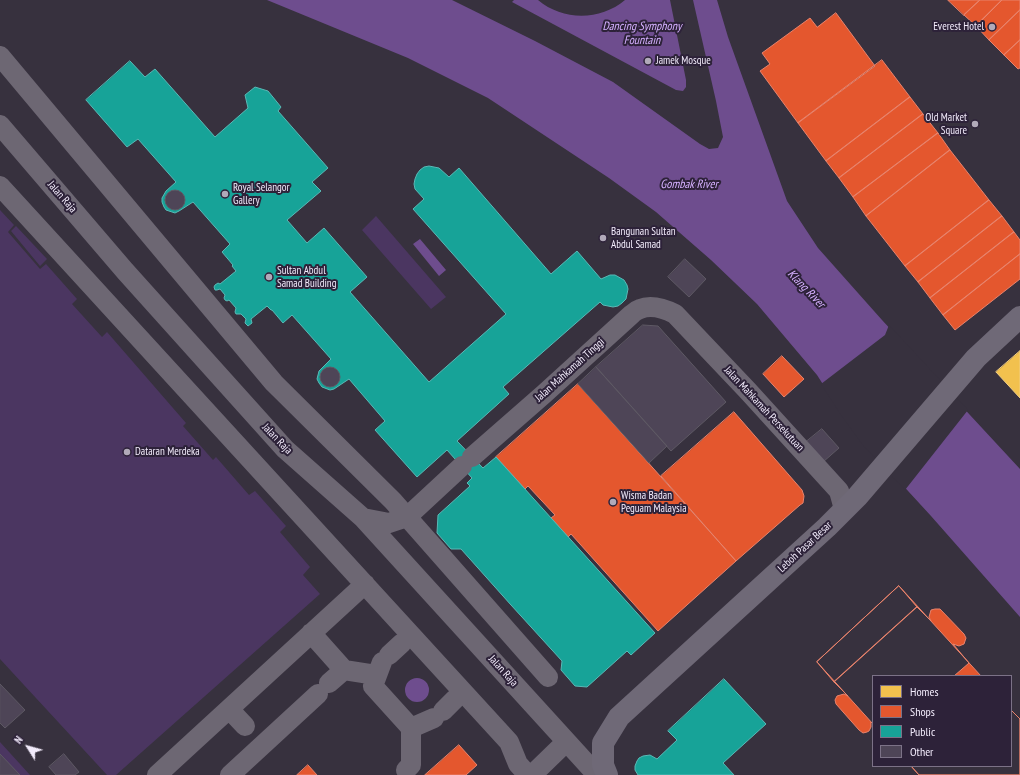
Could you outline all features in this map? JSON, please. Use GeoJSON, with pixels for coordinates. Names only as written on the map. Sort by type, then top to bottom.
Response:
{"type":"FeatureCollection","features":[{"type":"Feature","properties":{"kind":"street"},"geometry":{"type":"LineString","coordinates":[[0,56],[274,383],[407,516],[548,677]]}},
{"type":"Feature","properties":{"kind":"street","name":"Jalan Raja"},"geometry":{"type":"LineString","coordinates":[[0,125],[124,270],[285,449],[363,518],[597,775]]}},
{"type":"Feature","properties":{"kind":"street"},"geometry":{"type":"LineString","coordinates":[[0,186],[365,584],[395,652],[450,703],[509,742],[518,764],[528,775]]}},
{"type":"Feature","properties":{"kind":"street","name":"Jalan Mahkamah Tinggi"},"geometry":{"type":"LineString","coordinates":[[363,518],[389,523],[407,516],[632,314],[641,308],[662,308],[675,314]]}},
{"type":"Feature","properties":{"kind":"street","name":"Jalan Mahkamah Persekutuan"},"geometry":{"type":"LineString","coordinates":[[675,314],[748,391],[839,491],[844,509]]}},
{"type":"Feature","properties":{"kind":"street","name":"Leboh Pasar Besar"},"geometry":{"type":"LineString","coordinates":[[607,775],[603,765],[603,743],[619,717],[857,497],[984,350],[1020,317]]}},
{"type":"Feature","properties":{"kind":"street"},"geometry":{"type":"LineString","coordinates":[[157,775],[365,584]]}},
{"type":"Feature","properties":{"kind":"street"},"geometry":{"type":"LineString","coordinates":[[311,633],[344,670]]}},
{"type":"Feature","properties":{"kind":"street"},"geometry":{"type":"LineString","coordinates":[[230,775],[255,735],[324,688],[344,670],[395,652]]}},
{"type":"Feature","properties":{"kind":"street"},"geometry":{"type":"LineString","coordinates":[[395,652],[372,686],[411,728],[411,765],[406,770]]}},
{"type":"Feature","properties":{"kind":"street"},"geometry":{"type":"LineString","coordinates":[[411,728],[450,703]]}},
{"type":"Feature","properties":{"kind":"street"},"geometry":{"type":"LineString","coordinates":[[229,709],[255,735]]}},
{"type":"Feature","properties":{"kind":"street"},"geometry":{"type":"LineString","coordinates":[[532,775],[566,742]]}},
{"type":"Feature","properties":{"kind":"shaded area"},"geometry":{"type":"Polygon","coordinates":[[[0,210],[14,225],[8,232],[40,269],[46,264],[77,299],[72,304],[102,337],[107,332],[186,423],[183,426],[213,460],[216,457],[249,495],[255,491],[286,526],[280,532],[310,567],[303,575],[320,594],[116,775],[107,775],[0,659],[0,210]]]}},
{"type":"Feature","properties":{"kind":"shaded area"},"geometry":{"type":"Polygon","coordinates":[[[376,216],[446,297],[431,309],[362,230],[376,216]]]}},
{"type":"Feature","properties":{"kind":"shaded area"},"geometry":{"type":"Polygon","coordinates":[[[16,226],[47,259],[40,266],[11,231],[16,226]]]}},
{"type":"Feature","properties":{"kind":"shaded area"},"geometry":{"type":"Polygon","coordinates":[[[0,742],[30,775],[0,775],[0,742]]]}},
{"type":"Feature","properties":{"kind":"water"},"geometry":{"type":"Polygon","coordinates":[[[267,0],[452,0],[613,82],[709,149],[718,148],[723,137],[693,0],[717,0],[728,37],[787,201],[818,248],[882,320],[1020,469],[1020,617],[864,443],[842,414],[817,375],[757,304],[711,260],[656,212],[609,178],[488,98],[408,58],[267,0]]]}},
{"type":"Feature","properties":{"kind":"water","name":"Dancing Symphony Fountain"},"geometry":{"type":"Polygon","coordinates":[[[514,0],[538,0],[559,12],[582,16],[604,12],[625,0],[670,0],[686,80],[686,87],[683,91],[676,90],[512,2],[514,0]]]}},
{"type":"Feature","properties":{"kind":"water"},"geometry":{"type":"Polygon","coordinates":[[[420,239],[446,270],[439,276],[413,244],[420,239]]]}},
{"type":"Feature","properties":{"kind":"water"},"geometry":{"type":"Polygon","coordinates":[[[417,678],[426,681],[429,690],[426,699],[417,702],[408,699],[405,690],[408,681],[417,678]]]}},
{"type":"Feature","properties":{"kind":"pier"},"geometry":{"type":"Polygon","coordinates":[[[889,325],[968,410],[905,490],[862,444],[821,384],[885,335],[889,325]]]}},
{"type":"Feature","properties":{"kind":"building: Homes"},"geometry":{"type":"Polygon","coordinates":[[[1020,351],[1020,398],[996,372],[1020,351]]]}},
{"type":"Feature","properties":{"kind":"building: Shops"},"geometry":{"type":"Polygon","coordinates":[[[948,0],[980,0],[964,15],[948,0]]]}},
{"type":"Feature","properties":{"kind":"building: Shops"},"geometry":{"type":"Polygon","coordinates":[[[980,0],[1002,0],[976,26],[964,15],[980,0]]]}},
{"type":"Feature","properties":{"kind":"building: Shops"},"geometry":{"type":"Polygon","coordinates":[[[1002,0],[1020,0],[1020,10],[989,40],[976,26],[1002,0]]]}},
{"type":"Feature","properties":{"kind":"building: Shops"},"geometry":{"type":"Polygon","coordinates":[[[1020,10],[1020,40],[1004,55],[989,40],[1020,10]]]}},
{"type":"Feature","properties":{"kind":"building: Shops"},"geometry":{"type":"Polygon","coordinates":[[[836,13],[875,66],[798,123],[760,71],[770,64],[762,53],[810,18],[817,27],[836,13]]]}},
{"type":"Feature","properties":{"kind":"building: Shops"},"geometry":{"type":"Polygon","coordinates":[[[1020,40],[1020,68],[1018,69],[1004,55],[1020,40]]]}},
{"type":"Feature","properties":{"kind":"building: Shops"},"geometry":{"type":"Polygon","coordinates":[[[882,60],[910,97],[826,161],[798,123],[882,60]]]}},
{"type":"Feature","properties":{"kind":"building: Shops"},"geometry":{"type":"Polygon","coordinates":[[[910,97],[923,114],[839,178],[826,161],[910,97]]]}},
{"type":"Feature","properties":{"kind":"building: Shops"},"geometry":{"type":"Polygon","coordinates":[[[923,114],[938,133],[853,197],[839,178],[923,114]]]}},
{"type":"Feature","properties":{"kind":"building: Shops"},"geometry":{"type":"Polygon","coordinates":[[[938,133],[950,150],[866,216],[853,197],[938,133]]]}},
{"type":"Feature","properties":{"kind":"building: Shops"},"geometry":{"type":"Polygon","coordinates":[[[950,150],[989,200],[905,266],[866,216],[950,150]]]}},
{"type":"Feature","properties":{"kind":"building: Shops"},"geometry":{"type":"Polygon","coordinates":[[[989,200],[1002,216],[918,282],[905,266],[989,200]]]}},
{"type":"Feature","properties":{"kind":"building: Shops"},"geometry":{"type":"Polygon","coordinates":[[[1002,216],[1014,232],[930,298],[918,282],[1002,216]]]}},
{"type":"Feature","properties":{"kind":"building: Shops"},"geometry":{"type":"Polygon","coordinates":[[[1014,232],[1020,240],[1020,254],[943,315],[930,298],[1014,232]]]}},
{"type":"Feature","properties":{"kind":"building: Shops"},"geometry":{"type":"Polygon","coordinates":[[[1020,254],[1020,279],[955,330],[943,315],[1020,254]]]}},
{"type":"Feature","properties":{"kind":"building: Shops"},"geometry":{"type":"Polygon","coordinates":[[[782,356],[804,379],[784,397],[763,374],[782,356]]]}},
{"type":"Feature","properties":{"kind":"building: Shops","name":"Wisma Badan Peguam Malaysia"},"geometry":{"type":"Polygon","coordinates":[[[578,384],[736,561],[658,631],[571,534],[568,537],[551,518],[555,515],[528,486],[525,489],[496,457],[578,384]]]}},
{"type":"Feature","properties":{"kind":"building: Shops"},"geometry":{"type":"Polygon","coordinates":[[[734,412],[802,490],[804,496],[803,503],[736,561],[661,476],[734,412]]]}},
{"type":"Feature","properties":{"kind":"building: Shops"},"geometry":{"type":"Polygon","coordinates":[[[899,586],[980,675],[872,675],[872,723],[817,662],[899,586]]]}},
{"type":"Feature","properties":{"kind":"building: Shops"},"geometry":{"type":"Polygon","coordinates":[[[899,586],[917,607],[834,682],[817,662],[899,586]]]}},
{"type":"Feature","properties":{"kind":"building: Shops"},"geometry":{"type":"Polygon","coordinates":[[[917,607],[931,621],[929,617],[931,610],[940,609],[966,638],[964,644],[959,646],[953,644],[969,663],[955,675],[872,675],[872,723],[871,722],[871,727],[867,732],[863,733],[859,730],[836,704],[835,700],[837,696],[844,694],[848,696],[834,682],[917,607]]]}},
{"type":"Feature","properties":{"kind":"building: Shops"},"geometry":{"type":"Polygon","coordinates":[[[1012,711],[1020,719],[1020,775],[919,775],[912,767],[1012,767],[1012,711]]]}},
{"type":"Feature","properties":{"kind":"building: Shops"},"geometry":{"type":"Polygon","coordinates":[[[1012,711],[1020,719],[1020,775],[919,775],[912,767],[1012,767],[1012,711]]]}},
{"type":"Feature","properties":{"kind":"building: Shops"},"geometry":{"type":"Polygon","coordinates":[[[459,745],[477,765],[466,775],[425,775],[459,745]]]}},
{"type":"Feature","properties":{"kind":"building: Shops"},"geometry":{"type":"Polygon","coordinates":[[[308,765],[317,775],[297,775],[308,765]]]}},
{"type":"Feature","properties":{"kind":"building: Public","name":"Sultan Abdul Samad Building"},"geometry":{"type":"Polygon","coordinates":[[[130,61],[145,77],[155,69],[215,137],[248,108],[245,95],[255,87],[268,91],[281,107],[278,111],[328,168],[312,182],[321,191],[287,220],[307,243],[324,228],[367,277],[350,292],[429,382],[506,314],[413,209],[424,199],[415,189],[414,184],[417,174],[424,167],[429,166],[439,168],[449,177],[459,168],[551,274],[577,251],[601,279],[610,275],[615,275],[624,280],[628,289],[626,299],[622,303],[613,307],[603,305],[600,302],[503,387],[509,394],[457,441],[483,468],[496,457],[655,633],[631,655],[627,651],[587,687],[575,686],[561,670],[562,661],[461,549],[451,549],[437,533],[438,515],[470,486],[467,483],[472,478],[447,450],[417,477],[375,430],[385,421],[349,379],[334,389],[330,390],[322,387],[317,379],[319,371],[331,359],[292,315],[283,323],[267,306],[251,319],[252,323],[248,326],[245,323],[246,319],[241,314],[236,314],[236,308],[229,300],[225,300],[225,295],[220,289],[215,290],[215,285],[218,283],[220,284],[236,271],[222,252],[230,244],[193,202],[175,213],[166,210],[162,202],[162,198],[166,191],[176,182],[138,139],[127,147],[86,100],[130,61]]]}},
{"type":"Feature","properties":{"kind":"building: Public"},"geometry":{"type":"Polygon","coordinates":[[[724,679],[766,724],[723,763],[734,775],[638,775],[635,770],[635,766],[639,758],[650,755],[657,759],[677,740],[668,731],[724,679]]]}},
{"type":"Feature","properties":{"kind":"building: Other"},"geometry":{"type":"Polygon","coordinates":[[[175,190],[182,193],[185,200],[182,207],[175,210],[168,207],[165,200],[168,193],[175,190]]]}},
{"type":"Feature","properties":{"kind":"building: Other"},"geometry":{"type":"Polygon","coordinates":[[[685,259],[706,279],[689,297],[668,277],[685,259]]]}},
{"type":"Feature","properties":{"kind":"building: Other"},"geometry":{"type":"Polygon","coordinates":[[[643,325],[658,326],[726,402],[671,451],[596,367],[643,325]]]}},
{"type":"Feature","properties":{"kind":"building: Other"},"geometry":{"type":"Polygon","coordinates":[[[330,367],[337,370],[340,377],[337,384],[330,387],[323,384],[320,377],[323,370],[330,367]]]}},
{"type":"Feature","properties":{"kind":"building: Other"},"geometry":{"type":"Polygon","coordinates":[[[596,367],[667,446],[649,463],[578,384],[596,367]]]}},
{"type":"Feature","properties":{"kind":"building: Other"},"geometry":{"type":"Polygon","coordinates":[[[822,429],[839,448],[823,462],[806,442],[822,429]]]}},
{"type":"Feature","properties":{"kind":"building: Other"},"geometry":{"type":"Polygon","coordinates":[[[0,684],[25,710],[5,728],[0,723],[0,684]]]}},
{"type":"Feature","properties":{"kind":"building: Other"},"geometry":{"type":"Polygon","coordinates":[[[0,754],[20,775],[0,775],[0,754]]]}},
{"type":"Feature","properties":{"kind":"building: Other"},"geometry":{"type":"Polygon","coordinates":[[[64,754],[79,772],[75,775],[56,775],[49,767],[64,754]]]}},
{"type":"Feature","properties":{"kind":"place","name":"Everest Hotel"},"geometry":{"type":"Point","coordinates":[992,27]}},
{"type":"Feature","properties":{"kind":"place","name":"Jamek Mosque"},"geometry":{"type":"Point","coordinates":[648,61]}},
{"type":"Feature","properties":{"kind":"place","name":"Old Market Square"},"geometry":{"type":"Point","coordinates":[975,124]}},
{"type":"Feature","properties":{"kind":"place","name":"Royal Selangor Gallery"},"geometry":{"type":"Point","coordinates":[225,194]}},
{"type":"Feature","properties":{"kind":"place","name":"Bangunan Sultan Abdul Samad"},"geometry":{"type":"Point","coordinates":[603,238]}},
{"type":"Feature","properties":{"kind":"place","name":"Sultan Abdul Samad Building"},"geometry":{"type":"Point","coordinates":[269,277]}},
{"type":"Feature","properties":{"kind":"place","name":"Dataran Merdeka"},"geometry":{"type":"Point","coordinates":[127,452]}},
{"type":"Feature","properties":{"kind":"place","name":"Wisma Badan Peguam Malaysia"},"geometry":{"type":"Point","coordinates":[613,502]}},
{"type":"Feature","properties":{"kind":"water label","name":"Gombak River"},"geometry":{"type":"Point","coordinates":[689,185]}},
{"type":"Feature","properties":{"kind":"water label","name":"Klang River"},"geometry":{"type":"Point","coordinates":[806,289]}}]}
